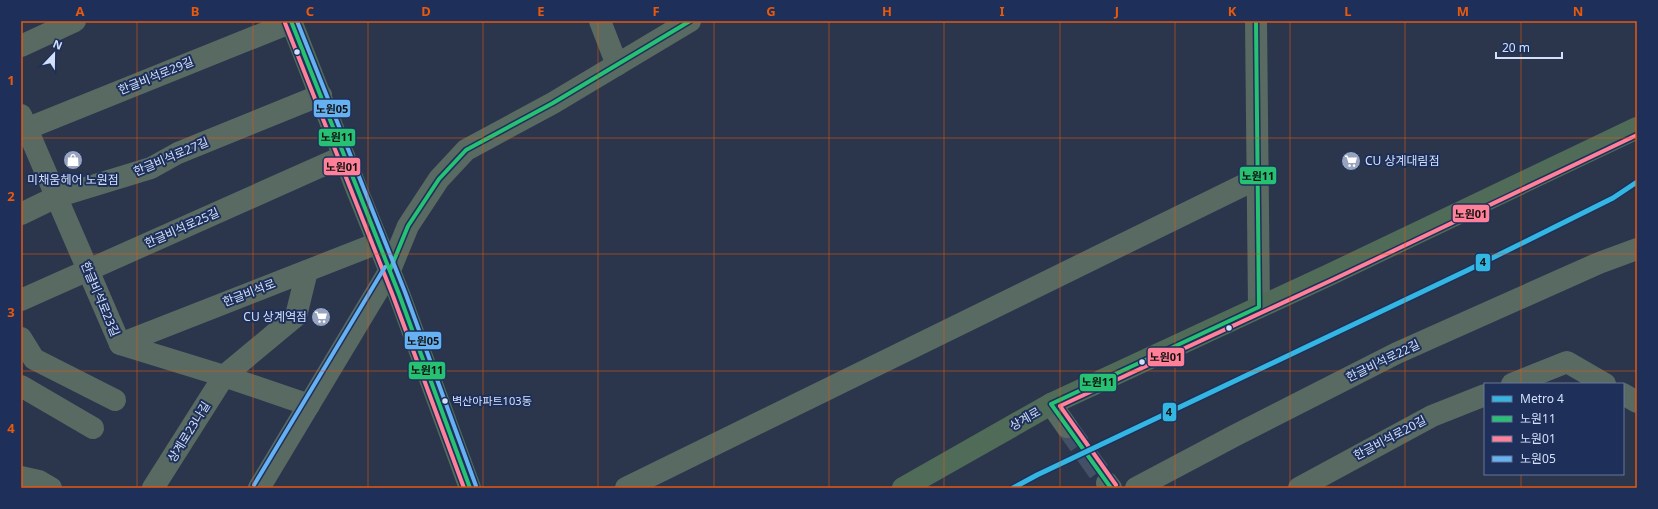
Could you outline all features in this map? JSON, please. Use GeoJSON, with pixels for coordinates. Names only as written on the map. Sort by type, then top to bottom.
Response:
{"type":"FeatureCollection","features":[{"type":"Feature","properties":{"kind":"main road"},"geometry":{"type":"LineString","coordinates":[[292,21],[390,270],[470,488]]}},
{"type":"Feature","properties":{"kind":"main road","name":"상계로"},"geometry":{"type":"LineString","coordinates":[[903,488],[1051,404],[1637,128]]}},
{"type":"Feature","properties":{"kind":"street"},"geometry":{"type":"LineString","coordinates":[[21,46],[76,21]]}},
{"type":"Feature","properties":{"kind":"street","name":"한글비석로29길"},"geometry":{"type":"LineString","coordinates":[[23,125],[292,21]]}},
{"type":"Feature","properties":{"kind":"street"},"geometry":{"type":"LineString","coordinates":[[600,21],[617,65]]}},
{"type":"Feature","properties":{"kind":"street"},"geometry":{"type":"LineString","coordinates":[[259,488],[390,270],[408,226],[438,178],[466,150],[553,103],[690,21]]}},
{"type":"Feature","properties":{"kind":"street"},"geometry":{"type":"LineString","coordinates":[[1256,21],[1259,307]]}},
{"type":"Feature","properties":{"kind":"street","name":"한글비석로27길"},"geometry":{"type":"LineString","coordinates":[[21,214],[56,197],[151,168],[178,153],[321,95]]}},
{"type":"Feature","properties":{"kind":"street","name":"한글비석로23길"},"geometry":{"type":"LineString","coordinates":[[23,125],[120,344],[224,376],[309,405]]}},
{"type":"Feature","properties":{"kind":"street","name":"한글비석로25길"},"geometry":{"type":"LineString","coordinates":[[21,300],[344,156]]}},
{"type":"Feature","properties":{"kind":"street"},"geometry":{"type":"LineString","coordinates":[[626,488],[1258,178]]}},
{"type":"Feature","properties":{"kind":"street","name":"한글비석로"},"geometry":{"type":"LineString","coordinates":[[120,344],[378,242]]}},
{"type":"Feature","properties":{"kind":"street","name":"한글비석로22길"},"geometry":{"type":"LineString","coordinates":[[1136,488],[1397,353],[1599,263],[1637,249]]}},
{"type":"Feature","properties":{"kind":"street","name":"상계로23나길"},"geometry":{"type":"LineString","coordinates":[[153,488],[224,376],[296,316],[307,271]]}},
{"type":"Feature","properties":{"kind":"street"},"geometry":{"type":"LineString","coordinates":[[21,338],[27,366],[115,400]]}},
{"type":"Feature","properties":{"kind":"street"},"geometry":{"type":"LineString","coordinates":[[1514,383],[1567,362],[1603,383]]}},
{"type":"Feature","properties":{"kind":"street"},"geometry":{"type":"LineString","coordinates":[[21,386],[93,428]]}},
{"type":"Feature","properties":{"kind":"street","name":"한글비석로20길"},"geometry":{"type":"LineString","coordinates":[[1299,488],[1432,416],[1484,395]]}},
{"type":"Feature","properties":{"kind":"street"},"geometry":{"type":"LineString","coordinates":[[1624,395],[1637,402]]}},
{"type":"Feature","properties":{"kind":"street"},"geometry":{"type":"LineString","coordinates":[[1051,404],[1067,427]]}},
{"type":"Feature","properties":{"kind":"street"},"geometry":{"type":"LineString","coordinates":[[21,477],[39,481],[51,488]]}},
{"type":"Feature","properties":{"kind":"tunnel"},"geometry":{"type":"LineString","coordinates":[[1067,427],[1107,483]]}},
{"type":"Feature","properties":{"kind":"metro line","name":"4"},"geometry":{"type":"LineString","coordinates":[[1013,488],[1037,475],[1468,270],[1613,198],[1637,182]]}},
{"type":"Feature","properties":{"kind":"transit line","name":"노원11"},"geometry":{"type":"LineString","coordinates":[[291,21],[399,294],[470,488]]}},
{"type":"Feature","properties":{"kind":"transit line","name":"노원05"},"geometry":{"type":"LineString","coordinates":[[297,21],[405,292],[476,486]]}},
{"type":"Feature","properties":{"kind":"transit line","name":"노원11"},"geometry":{"type":"LineString","coordinates":[[390,270],[408,226],[439,179],[466,150],[553,103],[690,21]]}},
{"type":"Feature","properties":{"kind":"transit line","name":"노원11"},"geometry":{"type":"LineString","coordinates":[[1111,488],[1051,404],[1259,307],[1256,21]]}},
{"type":"Feature","properties":{"kind":"transit line","name":"노원01"},"geometry":{"type":"LineString","coordinates":[[285,23],[393,296],[464,488]]}},
{"type":"Feature","properties":{"kind":"transit line","name":"노원01"},"geometry":{"type":"LineString","coordinates":[[1116,485],[1060,406],[1332,280],[1637,135]]}},
{"type":"Feature","properties":{"kind":"transit line","name":"노원05"},"geometry":{"type":"LineString","coordinates":[[254,485],[385,267]]}},
{"type":"Feature","properties":{"kind":"place","name":"미채움헤어 노원점"},"geometry":{"type":"Point","coordinates":[73,160]}},
{"type":"Feature","properties":{"kind":"place","name":"CU 상계대림점"},"geometry":{"type":"Point","coordinates":[1351,161]}},
{"type":"Feature","properties":{"kind":"place","name":"CU 상계역점"},"geometry":{"type":"Point","coordinates":[321,317]}},
{"type":"Feature","properties":{"kind":"place","name":"벽산아파트103동"},"geometry":{"type":"Point","coordinates":[445,401]}}]}
